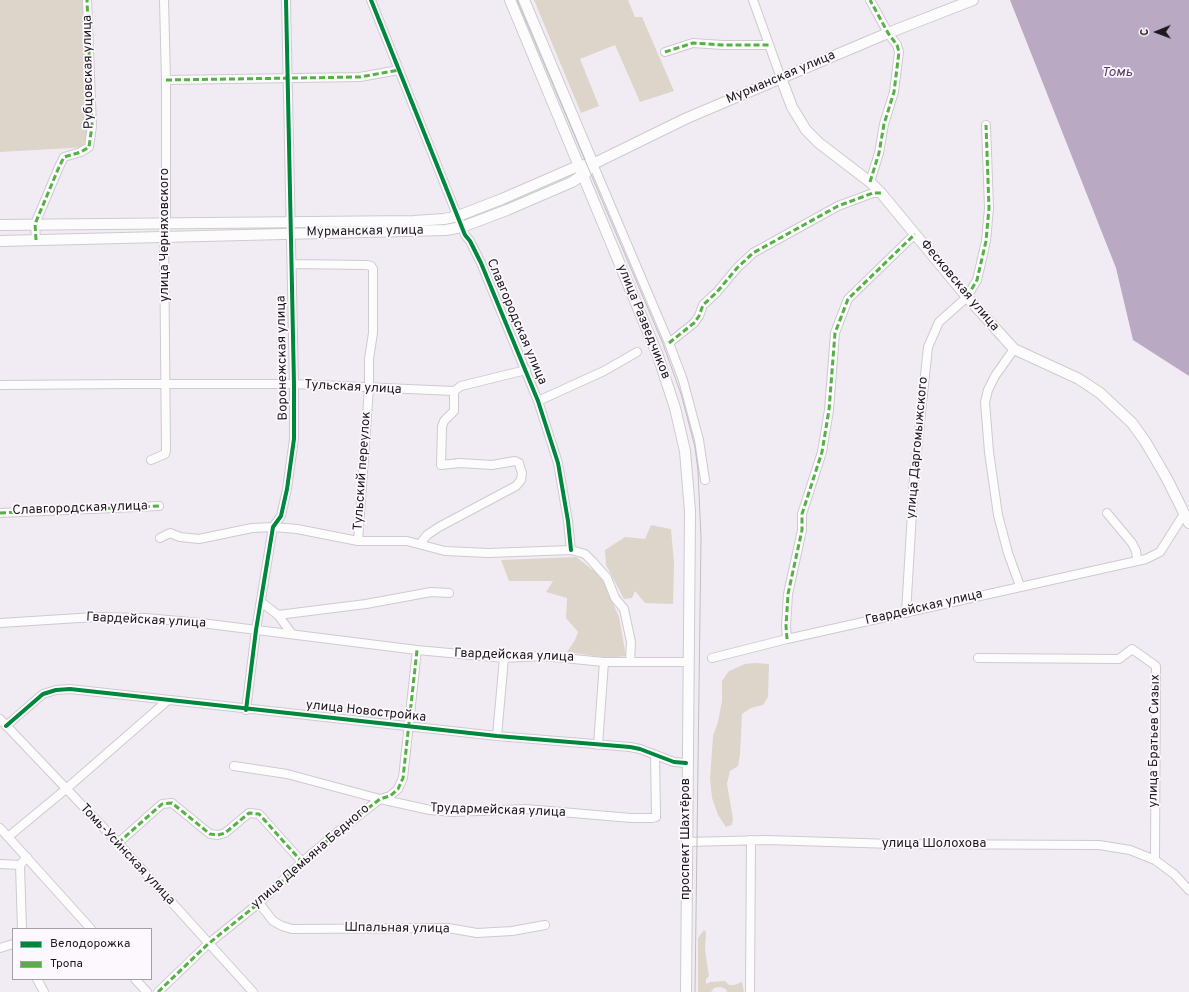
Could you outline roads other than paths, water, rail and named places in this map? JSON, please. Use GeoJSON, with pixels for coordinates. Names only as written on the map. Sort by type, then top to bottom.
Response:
{"type":"FeatureCollection","features":[{"type":"Feature","properties":{"kind":"main road","name":"улица Разведчиков"},"geometry":{"type":"LineString","coordinates":[[510,0],[658,356],[681,430],[687,469],[690,512],[689,662]]}},
{"type":"Feature","properties":{"kind":"main road","name":"улица Разведчиков"},"geometry":{"type":"LineString","coordinates":[[524,0],[592,164]]}},
{"type":"Feature","properties":{"kind":"main road","name":"Мурманская улица"},"geometry":{"type":"LineString","coordinates":[[0,225],[414,221],[444,219],[458,216],[578,166],[592,164],[673,124],[888,33],[973,0]]}},
{"type":"Feature","properties":{"kind":"main road","name":"Фесковская улица"},"geometry":{"type":"LineString","coordinates":[[781,78],[792,107],[806,130],[829,151],[870,182],[881,193],[967,297],[1014,349],[1079,379],[1117,407],[1132,423],[1145,441],[1189,524]]}},
{"type":"Feature","properties":{"kind":"main road","name":"Мурманская улица"},"geometry":{"type":"LineString","coordinates":[[0,241],[414,232],[462,227],[583,177],[592,164]]}},
{"type":"Feature","properties":{"kind":"main road","name":"проспект Шахтёров"},"geometry":{"type":"LineString","coordinates":[[686,992],[686,763],[689,662]]}},
{"type":"Feature","properties":{"kind":"street","name":"Рубцовская улица"},"geometry":{"type":"LineString","coordinates":[[36,240],[35,224],[49,188],[64,157],[81,152],[89,147],[92,126],[88,0]]}},
{"type":"Feature","properties":{"kind":"street","name":"улица Черняховского"},"geometry":{"type":"LineString","coordinates":[[151,460],[165,454],[166,450],[164,237],[166,224],[166,80],[164,0]]}},
{"type":"Feature","properties":{"kind":"street","name":"Воронежская улица"},"geometry":{"type":"LineString","coordinates":[[246,710],[260,602],[274,527],[281,516],[290,473],[294,439],[286,0]]}},
{"type":"Feature","properties":{"kind":"street","name":"Славгородская улица"},"geometry":{"type":"LineString","coordinates":[[371,0],[462,227],[481,263],[538,401],[558,463],[568,521],[571,550]]}},
{"type":"Feature","properties":{"kind":"street"},"geometry":{"type":"LineString","coordinates":[[753,0],[781,78]]}},
{"type":"Feature","properties":{"kind":"street"},"geometry":{"type":"LineString","coordinates":[[870,0],[888,33],[897,45],[898,60],[894,92],[884,124],[879,154],[870,182]]}},
{"type":"Feature","properties":{"kind":"street"},"geometry":{"type":"LineString","coordinates":[[665,52],[693,43],[723,45],[769,45]]}},
{"type":"Feature","properties":{"kind":"street"},"geometry":{"type":"LineString","coordinates":[[166,80],[360,77],[399,70]]}},
{"type":"Feature","properties":{"kind":"street","name":"улица Даргомыжского"},"geometry":{"type":"LineString","coordinates":[[906,613],[914,479],[928,347],[939,322],[967,297],[977,280],[986,241],[989,208],[986,125]]}},
{"type":"Feature","properties":{"kind":"street","name":"улица Разведчиков"},"geometry":{"type":"LineString","coordinates":[[592,164],[670,343],[694,416],[705,480]]}},
{"type":"Feature","properties":{"kind":"street"},"geometry":{"type":"LineString","coordinates":[[670,343],[694,323],[699,316],[703,305],[717,292],[752,253],[838,206],[873,193],[881,193]]}},
{"type":"Feature","properties":{"kind":"street"},"geometry":{"type":"LineString","coordinates":[[787,639],[786,626],[788,594],[802,530],[802,514],[822,452],[829,410],[835,333],[848,299],[915,234]]}},
{"type":"Feature","properties":{"kind":"street","name":"Тульский переулок"},"geometry":{"type":"LineString","coordinates":[[292,264],[371,266],[373,269],[373,333],[369,358],[369,388],[358,541]]}},
{"type":"Feature","properties":{"kind":"street"},"geometry":{"type":"LineString","coordinates":[[1014,349],[995,376],[988,390],[985,402],[989,452],[998,515],[1008,553],[1020,586]]}},
{"type":"Feature","properties":{"kind":"street"},"geometry":{"type":"LineString","coordinates":[[538,401],[604,371],[637,352]]}},
{"type":"Feature","properties":{"kind":"street","name":"Тульская улица"},"geometry":{"type":"LineString","coordinates":[[0,385],[294,384],[454,391],[461,386],[526,370]]}},
{"type":"Feature","properties":{"kind":"street"},"geometry":{"type":"LineString","coordinates":[[420,544],[427,535],[439,527],[516,486],[521,480],[522,473],[519,463],[515,462],[492,465],[460,463],[441,465],[442,427],[444,421],[454,411],[454,391]]}},
{"type":"Feature","properties":{"kind":"street","name":"Славгородская улица"},"geometry":{"type":"LineString","coordinates":[[0,513],[159,506]]}},
{"type":"Feature","properties":{"kind":"street"},"geometry":{"type":"LineString","coordinates":[[1107,513],[1132,543],[1136,551],[1137,559],[1146,559],[1160,552],[1184,514]]}},
{"type":"Feature","properties":{"kind":"street"},"geometry":{"type":"LineString","coordinates":[[160,538],[170,533],[180,537],[199,539],[245,529],[274,527],[297,529],[358,541],[372,542],[396,540],[420,544],[445,551],[471,553],[551,552],[571,550],[584,554],[592,561],[607,578],[615,598],[624,609],[631,642],[630,662]]}},
{"type":"Feature","properties":{"kind":"street","name":"Гвардейская улица"},"geometry":{"type":"LineString","coordinates":[[712,658],[787,639],[1137,559]]}},
{"type":"Feature","properties":{"kind":"street"},"geometry":{"type":"LineString","coordinates":[[278,615],[366,604],[431,592],[449,593]]}},
{"type":"Feature","properties":{"kind":"street"},"geometry":{"type":"LineString","coordinates":[[260,602],[278,615],[292,634]]}},
{"type":"Feature","properties":{"kind":"street","name":"Гвардейская улица"},"geometry":{"type":"LineString","coordinates":[[0,623],[94,617],[146,618],[292,634],[417,650],[504,658],[543,656],[604,662],[689,662]]}},
{"type":"Feature","properties":{"kind":"street","name":"улица Братьев Сизых"},"geometry":{"type":"LineString","coordinates":[[978,658],[1119,659],[1132,649],[1156,666],[1155,860]]}},
{"type":"Feature","properties":{"kind":"street","name":"улица Демьяна Бедного"},"geometry":{"type":"LineString","coordinates":[[158,992],[208,944],[259,903],[302,862],[380,799],[390,796],[398,789],[403,778],[410,727],[417,650]]}},
{"type":"Feature","properties":{"kind":"street"},"geometry":{"type":"LineString","coordinates":[[496,736],[504,658]]}},
{"type":"Feature","properties":{"kind":"street"},"geometry":{"type":"LineString","coordinates":[[598,745],[604,662]]}},
{"type":"Feature","properties":{"kind":"street","name":"улица Новостройка"},"geometry":{"type":"LineString","coordinates":[[6,726],[43,694],[56,690],[70,689],[246,710],[496,736],[640,749],[674,762],[686,763]]}},
{"type":"Feature","properties":{"kind":"street"},"geometry":{"type":"LineString","coordinates":[[8,836],[66,789],[167,701]]}},
{"type":"Feature","properties":{"kind":"street","name":"Томь-Усинская улица"},"geometry":{"type":"LineString","coordinates":[[0,719],[118,843],[253,992]]}},
{"type":"Feature","properties":{"kind":"street","name":"Трудармейская улица"},"geometry":{"type":"LineString","coordinates":[[234,766],[286,774],[416,808],[453,812],[526,809],[631,818],[652,818],[656,815],[655,755]]}},
{"type":"Feature","properties":{"kind":"street"},"geometry":{"type":"LineString","coordinates":[[118,843],[162,804],[172,803],[210,834],[218,835],[225,833],[249,813],[259,814],[302,862]]}},
{"type":"Feature","properties":{"kind":"street"},"geometry":{"type":"LineString","coordinates":[[0,828],[90,928]]}},
{"type":"Feature","properties":{"kind":"street"},"geometry":{"type":"LineString","coordinates":[[750,992],[751,840]]}},
{"type":"Feature","properties":{"kind":"street","name":"улица Шолохова"},"geometry":{"type":"LineString","coordinates":[[686,842],[751,840],[1099,845],[1130,850],[1155,860],[1174,874],[1189,890]]}},
{"type":"Feature","properties":{"kind":"street"},"geometry":{"type":"LineString","coordinates":[[22,928],[20,866],[27,857]]}},
{"type":"Feature","properties":{"kind":"street"},"geometry":{"type":"LineString","coordinates":[[0,864],[20,866]]}},
{"type":"Feature","properties":{"kind":"street","name":"Шпальная улица"},"geometry":{"type":"LineString","coordinates":[[259,903],[273,921],[282,926],[292,928],[448,928],[477,933],[512,931],[545,925]]}},
{"type":"Feature","properties":{"kind":"street"},"geometry":{"type":"LineString","coordinates":[[0,948],[12,944]]}},
{"type":"Feature","properties":{"kind":"street"},"geometry":{"type":"LineString","coordinates":[[38,980],[44,992]]}},
{"type":"Feature","properties":{"kind":"street"},"geometry":{"type":"LineString","coordinates":[[136,980],[146,992]]}},
{"type":"Feature","properties":{"kind":"water","name":"Томь"},"geometry":{"type":"Polygon","coordinates":[[[1010,0],[1189,0],[1189,376],[1133,340],[1116,268],[1010,0]]]}},
{"type":"Feature","properties":{"kind":"tram line"},"geometry":{"type":"LineString","coordinates":[[517,0],[663,344],[681,394],[695,447],[698,471],[701,538],[695,992]]}}]}
